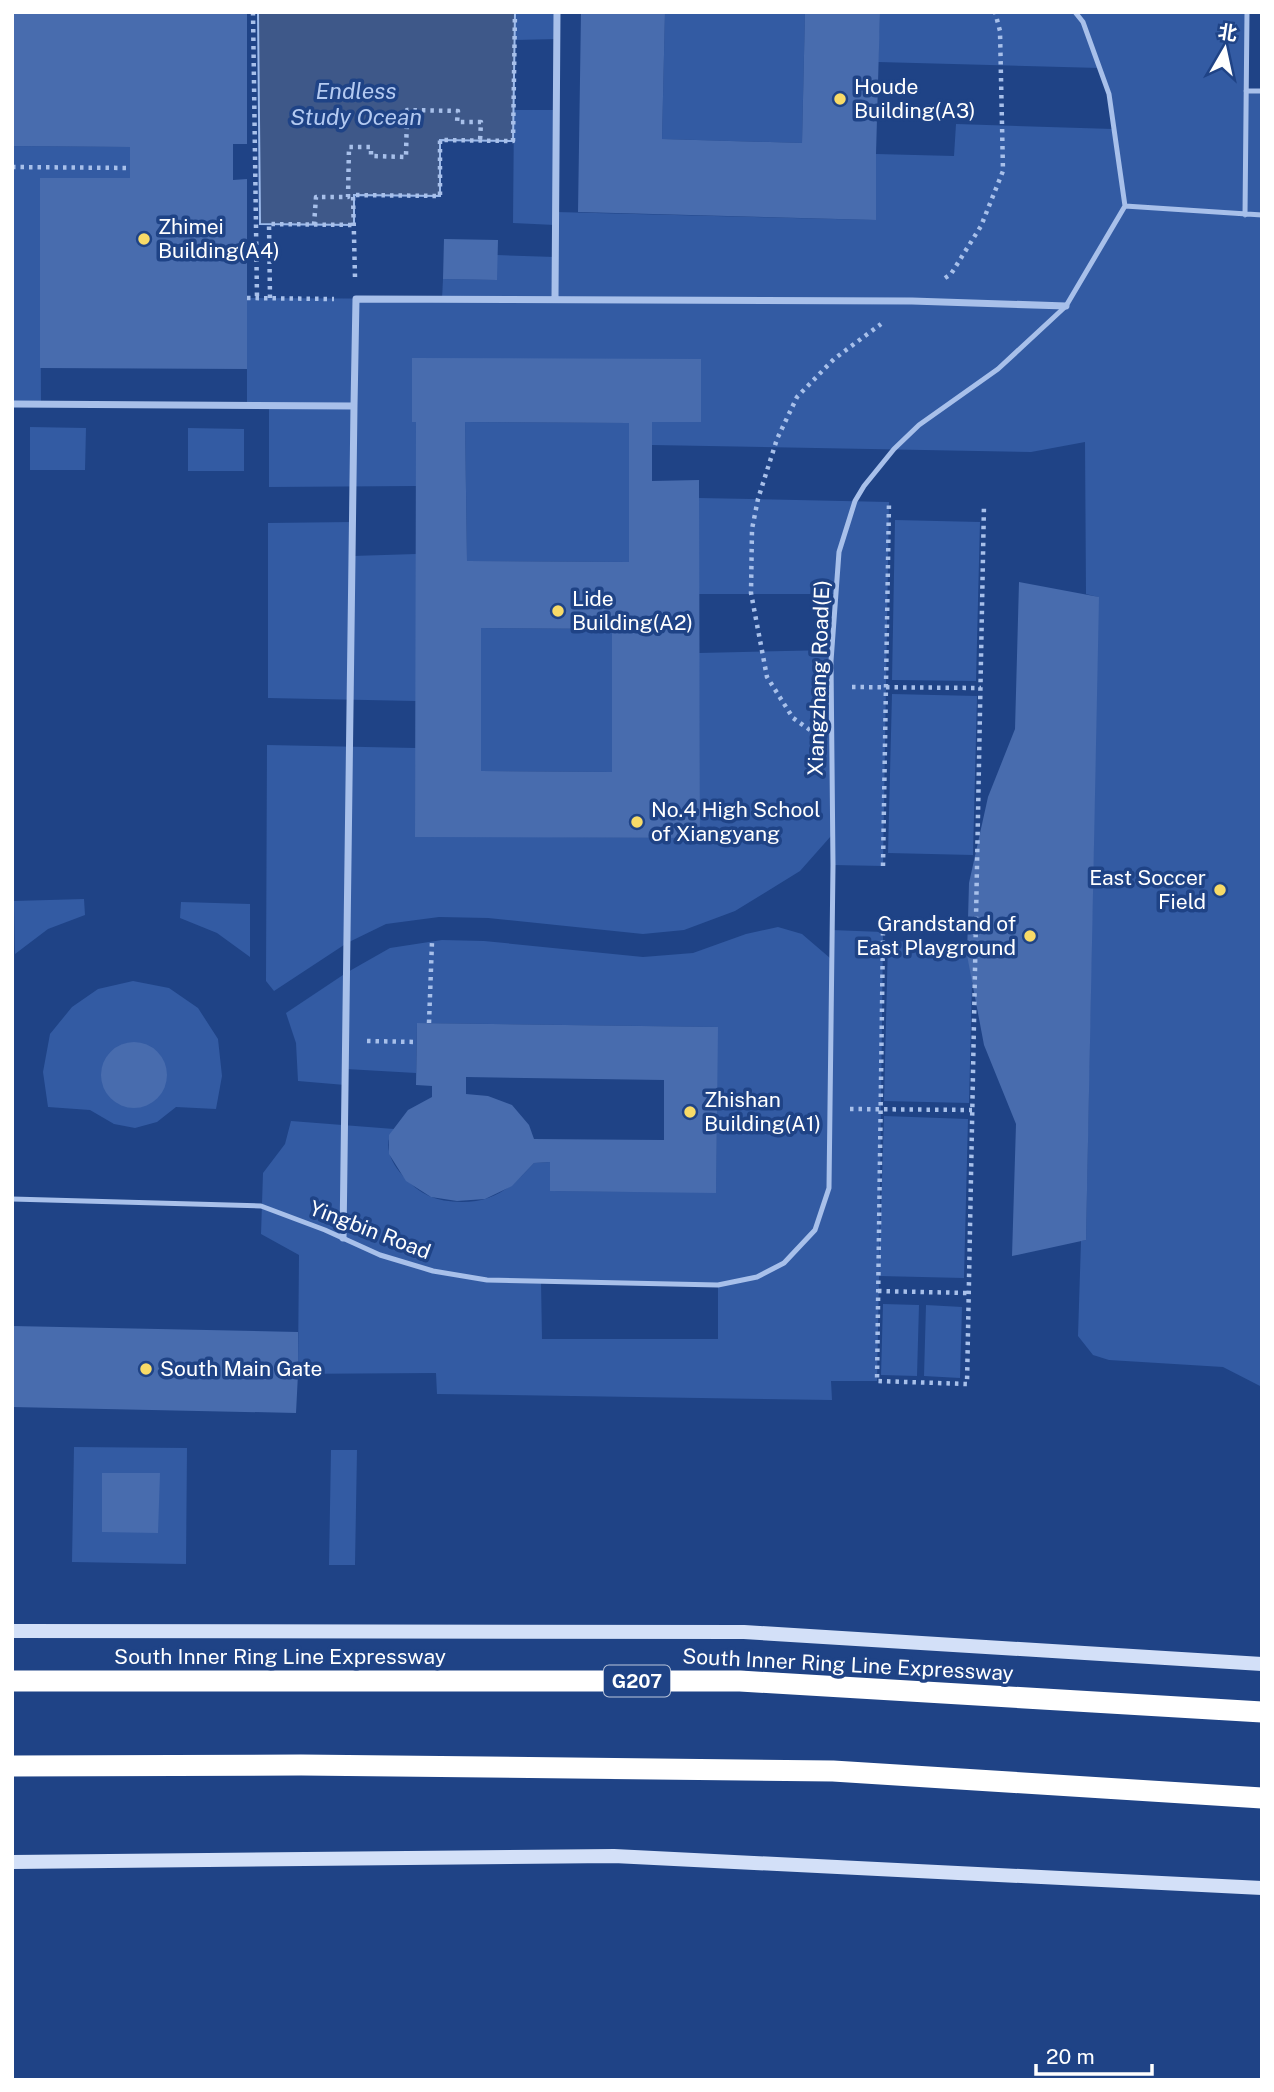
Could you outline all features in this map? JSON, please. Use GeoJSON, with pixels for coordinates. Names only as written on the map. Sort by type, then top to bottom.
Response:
{"type":"FeatureCollection","features":[{"type":"Feature","properties":{"kind":"highway","name":"South Inner Ring Line Expressway"},"geometry":{"type":"LineString","coordinates":[[12,1681],[740,1681],[1262,1711]]}},
{"type":"Feature","properties":{"kind":"highway"},"geometry":{"type":"LineString","coordinates":[[12,1766],[301,1765],[833,1771],[1262,1798]]}},
{"type":"Feature","properties":{"kind":"highway"},"geometry":{"type":"LineString","coordinates":[[1233,1797],[1262,1804]]}},
{"type":"Feature","properties":{"kind":"main road"},"geometry":{"type":"LineString","coordinates":[[12,1631],[744,1632],[1262,1664]]}},
{"type":"Feature","properties":{"kind":"main road"},"geometry":{"type":"LineString","coordinates":[[12,1862],[614,1856],[1262,1888]]}},
{"type":"Feature","properties":{"kind":"street"},"geometry":{"type":"LineString","coordinates":[[555,299],[557,12]]}},
{"type":"Feature","properties":{"kind":"street"},"geometry":{"type":"LineString","coordinates":[[343,1238],[356,299],[912,301],[1066,306]]}},
{"type":"Feature","properties":{"kind":"street"},"geometry":{"type":"LineString","coordinates":[[12,404],[354,406]]}},
{"type":"Feature","properties":{"kind":"lane"},"geometry":{"type":"LineString","coordinates":[[1075,12],[1083,22],[1109,94],[1125,206],[1262,215]]}},
{"type":"Feature","properties":{"kind":"lane"},"geometry":{"type":"LineString","coordinates":[[1245,215],[1247,12]]}},
{"type":"Feature","properties":{"kind":"lane"},"geometry":{"type":"LineString","coordinates":[[1246,91],[1262,91]]}},
{"type":"Feature","properties":{"kind":"lane","name":"Xiangzhang Road(E)"},"geometry":{"type":"LineString","coordinates":[[718,1285],[757,1277],[784,1263],[816,1230],[829,1188],[831,661],[839,552],[855,501],[894,449],[919,425],[998,369],[1066,306],[1125,206]]}},
{"type":"Feature","properties":{"kind":"lane","name":"Yingbin Road"},"geometry":{"type":"LineString","coordinates":[[12,1199],[261,1206],[380,1255],[433,1271],[487,1280],[718,1285]]}},
{"type":"Feature","properties":{"kind":"path"},"geometry":{"type":"LineString","coordinates":[[254,12],[257,298]]}},
{"type":"Feature","properties":{"kind":"path"},"geometry":{"type":"LineString","coordinates":[[247,298],[356,299],[353,195],[440,196],[440,140],[513,141],[515,12]]}},
{"type":"Feature","properties":{"kind":"path"},"geometry":{"type":"LineString","coordinates":[[832,746],[793,718],[766,677],[751,593],[752,530],[758,499],[777,439],[797,397],[834,359],[951,274],[981,226],[1003,171],[1000,31],[995,12]]}},
{"type":"Feature","properties":{"kind":"path"},"geometry":{"type":"LineString","coordinates":[[314,225],[316,197],[348,197],[349,146],[371,147],[371,156],[405,157],[407,110],[458,111],[457,122],[481,122],[480,141]]}},
{"type":"Feature","properties":{"kind":"path"},"geometry":{"type":"LineString","coordinates":[[12,167],[130,168]]}},
{"type":"Feature","properties":{"kind":"path"},"geometry":{"type":"LineString","coordinates":[[270,298],[269,224],[354,225]]}},
{"type":"Feature","properties":{"kind":"path"},"geometry":{"type":"LineString","coordinates":[[883,866],[889,502]]}},
{"type":"Feature","properties":{"kind":"path"},"geometry":{"type":"LineString","coordinates":[[883,932],[877,1381],[967,1384],[984,504]]}},
{"type":"Feature","properties":{"kind":"path"},"geometry":{"type":"LineString","coordinates":[[831,687],[981,688]]}},
{"type":"Feature","properties":{"kind":"path"},"geometry":{"type":"LineString","coordinates":[[429,1023],[432,942]]}},
{"type":"Feature","properties":{"kind":"path"},"geometry":{"type":"LineString","coordinates":[[345,1041],[416,1042]]}},
{"type":"Feature","properties":{"kind":"path"},"geometry":{"type":"LineString","coordinates":[[881,1109],[972,1110]]}},
{"type":"Feature","properties":{"kind":"path"},"geometry":{"type":"LineString","coordinates":[[878,1291],[968,1293]]}},
{"type":"Feature","properties":{"kind":"shaded area"},"geometry":{"type":"Polygon","coordinates":[[[515,12],[557,12],[557,39],[515,40],[515,12]]]}},
{"type":"Feature","properties":{"kind":"shaded area"},"geometry":{"type":"Polygon","coordinates":[[[665,12],[805,12],[802,143],[662,139],[665,12]]]}},
{"type":"Feature","properties":{"kind":"shaded area"},"geometry":{"type":"Polygon","coordinates":[[[880,12],[1247,12],[1246,90],[1262,91],[1262,1387],[1223,1367],[1109,1360],[1093,1355],[1078,1336],[1081,1241],[1086,1240],[1098,597],[1086,594],[1085,442],[1031,452],[652,445],[652,422],[701,422],[701,359],[412,422],[416,422],[416,486],[269,487],[269,406],[247,405],[247,298],[442,299],[443,279],[497,280],[497,255],[555,257],[555,225],[513,223],[514,110],[557,110],[556,212],[876,220],[876,154],[954,156],[956,124],[1113,129],[1109,94],[1100,68],[878,62],[880,12]]]}},
{"type":"Feature","properties":{"kind":"shaded area"},"geometry":{"type":"Polygon","coordinates":[[[12,146],[130,147],[130,178],[40,178],[41,404],[12,404],[12,146]]]}},
{"type":"Feature","properties":{"kind":"shaded area"},"geometry":{"type":"Polygon","coordinates":[[[465,422],[629,423],[629,562],[467,561],[465,422]]]}},
{"type":"Feature","properties":{"kind":"shaded area"},"geometry":{"type":"Polygon","coordinates":[[[30,427],[86,428],[85,470],[30,470],[30,427]]]}},
{"type":"Feature","properties":{"kind":"shaded area"},"geometry":{"type":"Polygon","coordinates":[[[188,428],[244,429],[244,471],[188,471],[188,428]]]}},
{"type":"Feature","properties":{"kind":"shaded area"},"geometry":{"type":"Polygon","coordinates":[[[699,498],[889,502],[883,866],[833,865],[831,836],[800,871],[735,911],[684,930],[643,934],[488,918],[439,917],[386,924],[347,943],[274,991],[266,981],[267,745],[416,748],[415,836],[700,838],[699,653],[832,650],[835,594],[699,594],[699,498]]]}},
{"type":"Feature","properties":{"kind":"shaded area"},"geometry":{"type":"Polygon","coordinates":[[[895,520],[980,522],[976,681],[892,680],[895,520]]]}},
{"type":"Feature","properties":{"kind":"shaded area"},"geometry":{"type":"Polygon","coordinates":[[[352,522],[352,556],[416,554],[416,701],[268,698],[268,523],[352,522]]]}},
{"type":"Feature","properties":{"kind":"shaded area"},"geometry":{"type":"Polygon","coordinates":[[[481,628],[612,629],[612,772],[481,771],[481,628]]]}},
{"type":"Feature","properties":{"kind":"shaded area"},"geometry":{"type":"Polygon","coordinates":[[[892,694],[977,696],[973,855],[888,853],[892,694]]]}},
{"type":"Feature","properties":{"kind":"shaded area"},"geometry":{"type":"Polygon","coordinates":[[[84,899],[85,915],[48,929],[15,954],[14,901],[84,899]]]}},
{"type":"Feature","properties":{"kind":"shaded area"},"geometry":{"type":"Polygon","coordinates":[[[181,902],[250,904],[250,957],[217,933],[180,918],[181,902]]]}},
{"type":"Feature","properties":{"kind":"shaded area"},"geometry":{"type":"Polygon","coordinates":[[[778,927],[802,934],[830,958],[831,930],[883,932],[879,1275],[884,1116],[968,1119],[964,1278],[879,1276],[877,1381],[831,1381],[832,1400],[437,1394],[436,1373],[279,1374],[280,1364],[298,1364],[299,1255],[261,1234],[263,1173],[285,1144],[291,1121],[394,1129],[388,1148],[396,1168],[412,1185],[429,1196],[442,1200],[466,1202],[488,1198],[508,1188],[534,1163],[550,1162],[550,1191],[716,1192],[717,1027],[417,1023],[416,1073],[346,1069],[345,1085],[298,1081],[296,1043],[286,1013],[346,973],[390,948],[442,940],[484,941],[643,957],[693,953],[746,934],[778,927]],[[541,1281],[542,1339],[718,1339],[718,1285],[541,1281]]]}},
{"type":"Feature","properties":{"kind":"shaded area"},"geometry":{"type":"Polygon","coordinates":[[[888,941],[973,944],[969,1103],[884,1101],[888,941]]]}},
{"type":"Feature","properties":{"kind":"shaded area"},"geometry":{"type":"Polygon","coordinates":[[[133,981],[169,988],[198,1008],[218,1039],[222,1076],[216,1109],[176,1107],[157,1122],[135,1128],[114,1124],[90,1110],[48,1107],[43,1072],[50,1034],[72,1007],[98,989],[133,981]]]}},
{"type":"Feature","properties":{"kind":"shaded area"},"geometry":{"type":"Polygon","coordinates":[[[883,1304],[919,1305],[917,1376],[881,1375],[883,1304]]]}},
{"type":"Feature","properties":{"kind":"shaded area"},"geometry":{"type":"Polygon","coordinates":[[[926,1305],[962,1307],[960,1378],[924,1376],[926,1305]]]}},
{"type":"Feature","properties":{"kind":"shaded area"},"geometry":{"type":"Polygon","coordinates":[[[74,1447],[187,1448],[186,1564],[72,1562],[74,1447]]]}},
{"type":"Feature","properties":{"kind":"shaded area"},"geometry":{"type":"Polygon","coordinates":[[[331,1450],[357,1450],[355,1565],[329,1565],[331,1450]]]}},
{"type":"Feature","properties":{"kind":"water","name":"Endless Study Ocean"},"geometry":{"type":"Polygon","coordinates":[[[258,12],[515,12],[513,141],[440,140],[440,196],[354,195],[354,225],[260,224],[258,12]]]}},
{"type":"Feature","properties":{"kind":"building","name":"Zhimei Building(A4)"},"geometry":{"type":"Polygon","coordinates":[[[12,12],[247,13],[247,144],[233,144],[233,180],[247,179],[247,369],[40,368],[40,178],[130,178],[130,147],[12,146],[12,12]]]}},
{"type":"Feature","properties":{"kind":"building","name":"Houde Building(A3)"},"geometry":{"type":"Polygon","coordinates":[[[581,12],[665,12],[662,139],[802,143],[805,12],[880,12],[876,220],[578,212],[581,12]]]}},
{"type":"Feature","properties":{"kind":"building"},"geometry":{"type":"Polygon","coordinates":[[[444,239],[498,240],[497,280],[443,279],[444,239]]]}},
{"type":"Feature","properties":{"kind":"building","name":"Lide Building(A2)"},"geometry":{"type":"Polygon","coordinates":[[[412,358],[701,359],[701,422],[652,422],[652,481],[699,480],[700,838],[415,837],[416,422],[412,422],[412,358]],[[465,422],[467,561],[629,562],[629,423],[465,422]],[[481,628],[481,771],[612,772],[612,629],[481,628]]]}},
{"type":"Feature","properties":{"kind":"building","name":"Grandstand of East Playground"},"geometry":{"type":"Polygon","coordinates":[[[1019,582],[1099,597],[1086,1240],[1012,1256],[1016,1124],[984,1045],[967,955],[969,883],[988,797],[1015,729],[1019,582]]]}},
{"type":"Feature","properties":{"kind":"building","name":"Zhishan Building(A1)"},"geometry":{"type":"Polygon","coordinates":[[[417,1023],[718,1027],[716,1193],[550,1191],[550,1162],[534,1163],[512,1186],[485,1199],[457,1201],[431,1197],[406,1181],[389,1154],[389,1135],[408,1110],[432,1097],[432,1086],[416,1085],[417,1023]],[[466,1077],[466,1094],[488,1096],[512,1105],[529,1125],[534,1139],[664,1140],[664,1080],[466,1077]]]}},
{"type":"Feature","properties":{"kind":"building"},"geometry":{"type":"Polygon","coordinates":[[[140,1042],[158,1051],[165,1062],[165,1088],[158,1099],[147,1106],[128,1108],[110,1099],[103,1088],[101,1069],[110,1051],[121,1044],[140,1042]]]}},
{"type":"Feature","properties":{"kind":"building","name":"South Main Gate"},"geometry":{"type":"Polygon","coordinates":[[[12,1326],[298,1332],[298,1364],[280,1364],[279,1374],[298,1374],[296,1413],[12,1407],[12,1326]]]}},
{"type":"Feature","properties":{"kind":"building"},"geometry":{"type":"Polygon","coordinates":[[[102,1473],[160,1473],[158,1533],[102,1532],[102,1473]]]}},
{"type":"Feature","properties":{"kind":"place","name":"Houde Building(A3)"},"geometry":{"type":"Point","coordinates":[840,99]}},
{"type":"Feature","properties":{"kind":"place","name":"Zhimei Building(A4)"},"geometry":{"type":"Point","coordinates":[144,239]}},
{"type":"Feature","properties":{"kind":"place","name":"Lide Building(A2)"},"geometry":{"type":"Point","coordinates":[558,611]}},
{"type":"Feature","properties":{"kind":"place","name":"No.4 High School of Xiangyang"},"geometry":{"type":"Point","coordinates":[637,822]}},
{"type":"Feature","properties":{"kind":"place","name":"East Soccer Field"},"geometry":{"type":"Point","coordinates":[1220,890]}},
{"type":"Feature","properties":{"kind":"place","name":"Grandstand of East Playground"},"geometry":{"type":"Point","coordinates":[1030,936]}},
{"type":"Feature","properties":{"kind":"place","name":"Zhishan Building(A1)"},"geometry":{"type":"Point","coordinates":[690,1112]}},
{"type":"Feature","properties":{"kind":"place","name":"South Main Gate"},"geometry":{"type":"Point","coordinates":[146,1369]}}]}
